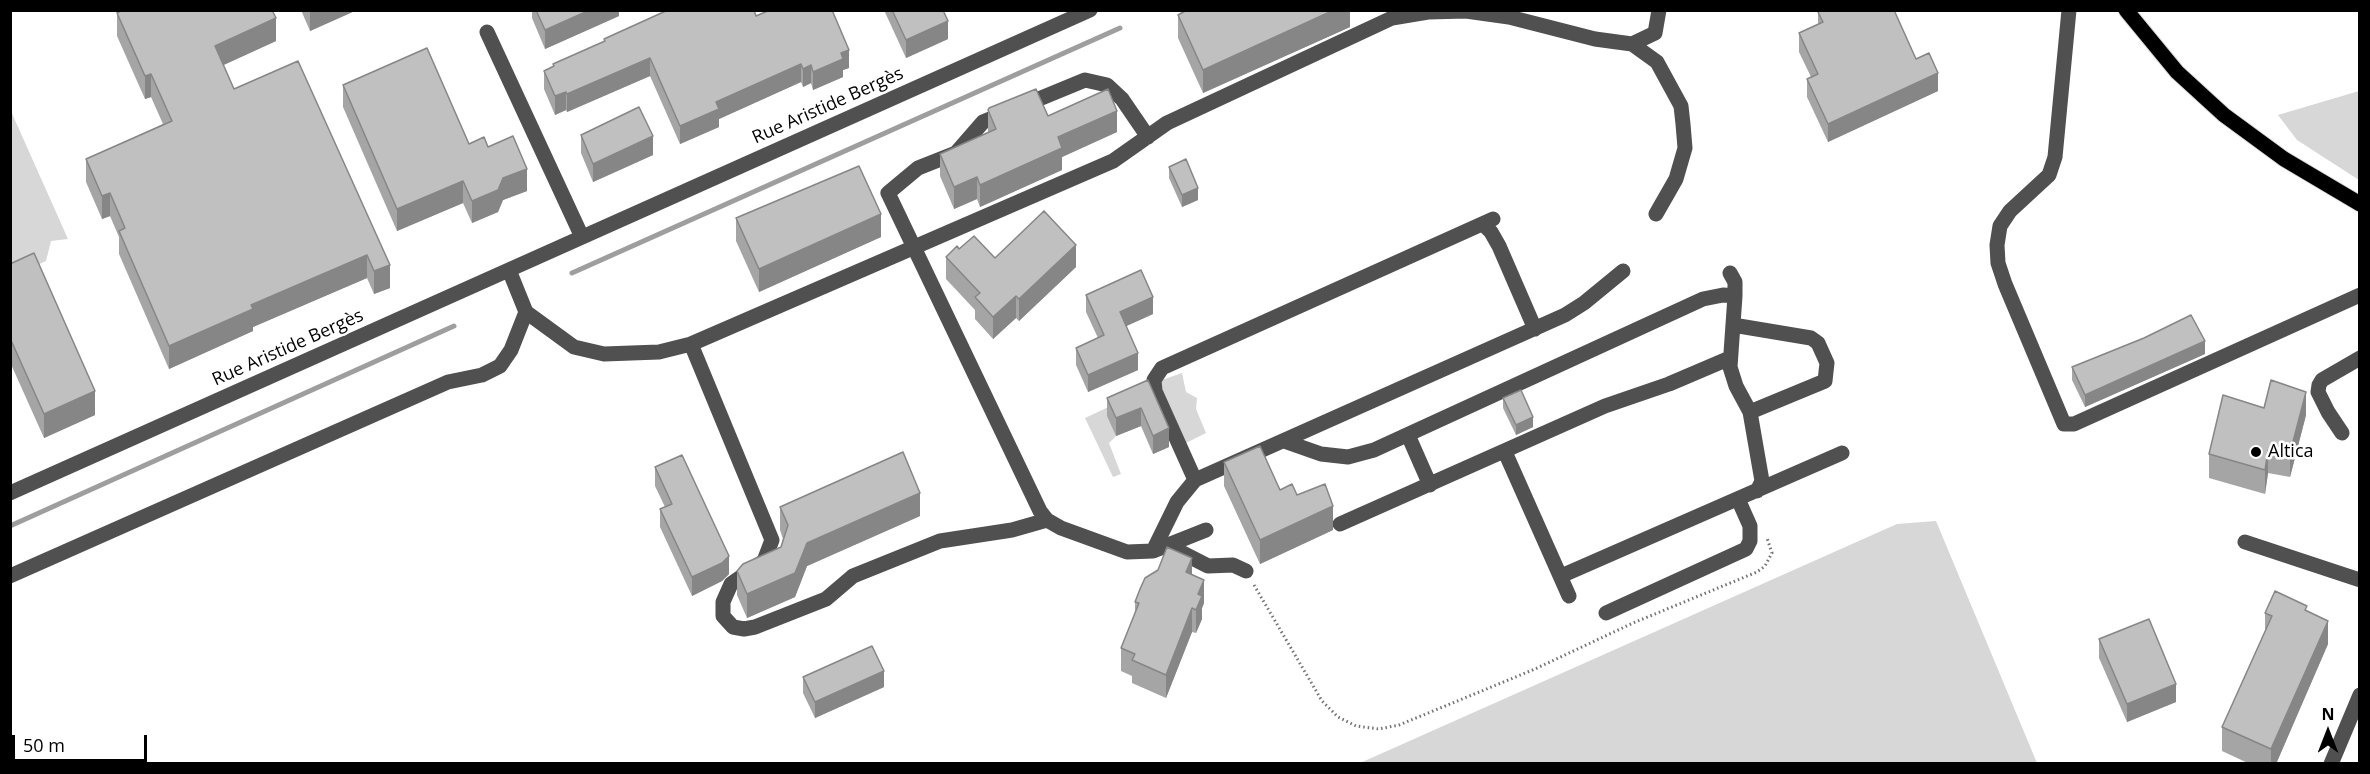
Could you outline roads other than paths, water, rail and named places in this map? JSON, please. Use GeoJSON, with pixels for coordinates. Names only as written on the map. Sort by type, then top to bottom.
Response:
{"type":"FeatureCollection","features":[{"type":"Feature","properties":{"kind":"main road"},"geometry":{"type":"LineString","coordinates":[[2126,10],[2177,72],[2224,116],[2284,159],[2360,204]]}},
{"type":"Feature","properties":{"kind":"street","name":"Rue Aristide Bergès"},"geometry":{"type":"LineString","coordinates":[[10,493],[1090,10]]}},
{"type":"Feature","properties":{"kind":"street"},"geometry":{"type":"LineString","coordinates":[[508,270],[526,312],[574,347],[604,354],[659,352],[691,344],[1113,161],[1167,123],[1392,18],[1428,12],[1466,10],[1509,17],[1595,39],[1632,44],[1657,62],[1681,106],[1685,148],[1676,179],[1656,214]]}},
{"type":"Feature","properties":{"kind":"street"},"geometry":{"type":"LineString","coordinates":[[1632,44],[1655,33],[1659,10]]}},
{"type":"Feature","properties":{"kind":"street"},"geometry":{"type":"LineString","coordinates":[[2069,10],[2055,157],[2049,175],[2010,211],[2000,226],[1997,245],[1998,263],[2005,284],[2064,424],[2074,424],[2360,295]]}},
{"type":"Feature","properties":{"kind":"street"},"geometry":{"type":"LineString","coordinates":[[487,32],[582,237]]}},
{"type":"Feature","properties":{"kind":"street"},"geometry":{"type":"LineString","coordinates":[[1148,136],[1122,99],[1107,85],[1085,80],[983,122],[956,153],[918,168],[888,193],[1040,511],[1047,520],[1061,528],[1127,552],[1160,548],[1206,530]]}},
{"type":"Feature","properties":{"kind":"street"},"geometry":{"type":"LineString","coordinates":[[1195,480],[1155,391],[1154,380],[1162,368],[1488,222],[1535,329]]}},
{"type":"Feature","properties":{"kind":"street"},"geometry":{"type":"LineString","coordinates":[[1160,548],[1177,502],[1195,480],[1565,315],[1584,303],[1623,271]]}},
{"type":"Feature","properties":{"kind":"street"},"geometry":{"type":"LineString","coordinates":[[1730,273],[1735,282],[1730,367],[1736,386],[1750,412],[1762,481],[1757,490]]}},
{"type":"Feature","properties":{"kind":"street"},"geometry":{"type":"LineString","coordinates":[[1284,441],[1321,454],[1348,457],[1374,450],[1703,299],[1723,295],[1735,296]]}},
{"type":"Feature","properties":{"kind":"street"},"geometry":{"type":"LineString","coordinates":[[10,576],[448,382],[482,375],[500,366],[511,350],[526,312]]}},
{"type":"Feature","properties":{"kind":"street"},"geometry":{"type":"LineString","coordinates":[[1733,325],[1811,338],[1818,343],[1827,363],[1825,381],[1750,412]]}},
{"type":"Feature","properties":{"kind":"street"},"geometry":{"type":"LineString","coordinates":[[691,344],[772,540],[764,561],[731,584],[723,602],[723,616],[733,627],[744,629],[755,627],[826,599],[853,576],[940,541],[1012,530],[1047,520]]}},
{"type":"Feature","properties":{"kind":"street"},"geometry":{"type":"LineString","coordinates":[[1340,524],[1605,406],[1669,384],[1730,358]]}},
{"type":"Feature","properties":{"kind":"street"},"geometry":{"type":"LineString","coordinates":[[2342,433],[2318,392],[2319,385],[2322,380],[2360,358]]}},
{"type":"Feature","properties":{"kind":"street"},"geometry":{"type":"LineString","coordinates":[[1408,435],[1430,485]]}},
{"type":"Feature","properties":{"kind":"street"},"geometry":{"type":"LineString","coordinates":[[1505,452],[1569,596]]}},
{"type":"Feature","properties":{"kind":"street"},"geometry":{"type":"LineString","coordinates":[[1560,576],[1842,453]]}},
{"type":"Feature","properties":{"kind":"street"},"geometry":{"type":"LineString","coordinates":[[1606,613],[1746,549],[1750,541],[1750,526],[1738,499]]}},
{"type":"Feature","properties":{"kind":"street"},"geometry":{"type":"LineString","coordinates":[[2245,542],[2360,580]]}},
{"type":"Feature","properties":{"kind":"street"},"geometry":{"type":"LineString","coordinates":[[1160,548],[1208,566],[1233,565],[1246,571]]}},
{"type":"Feature","properties":{"kind":"street"},"geometry":{"type":"LineString","coordinates":[[2331,764],[2360,696]]}},
{"type":"Feature","properties":{"kind":"waterway"},"geometry":{"type":"LineString","coordinates":[[572,273],[1120,28]]}},
{"type":"Feature","properties":{"kind":"waterway"},"geometry":{"type":"LineString","coordinates":[[10,526],[454,326]]}},
{"type":"Feature","properties":{"kind":"place","name":"Altica"},"geometry":{"type":"Point","coordinates":[2256,452]}}]}
